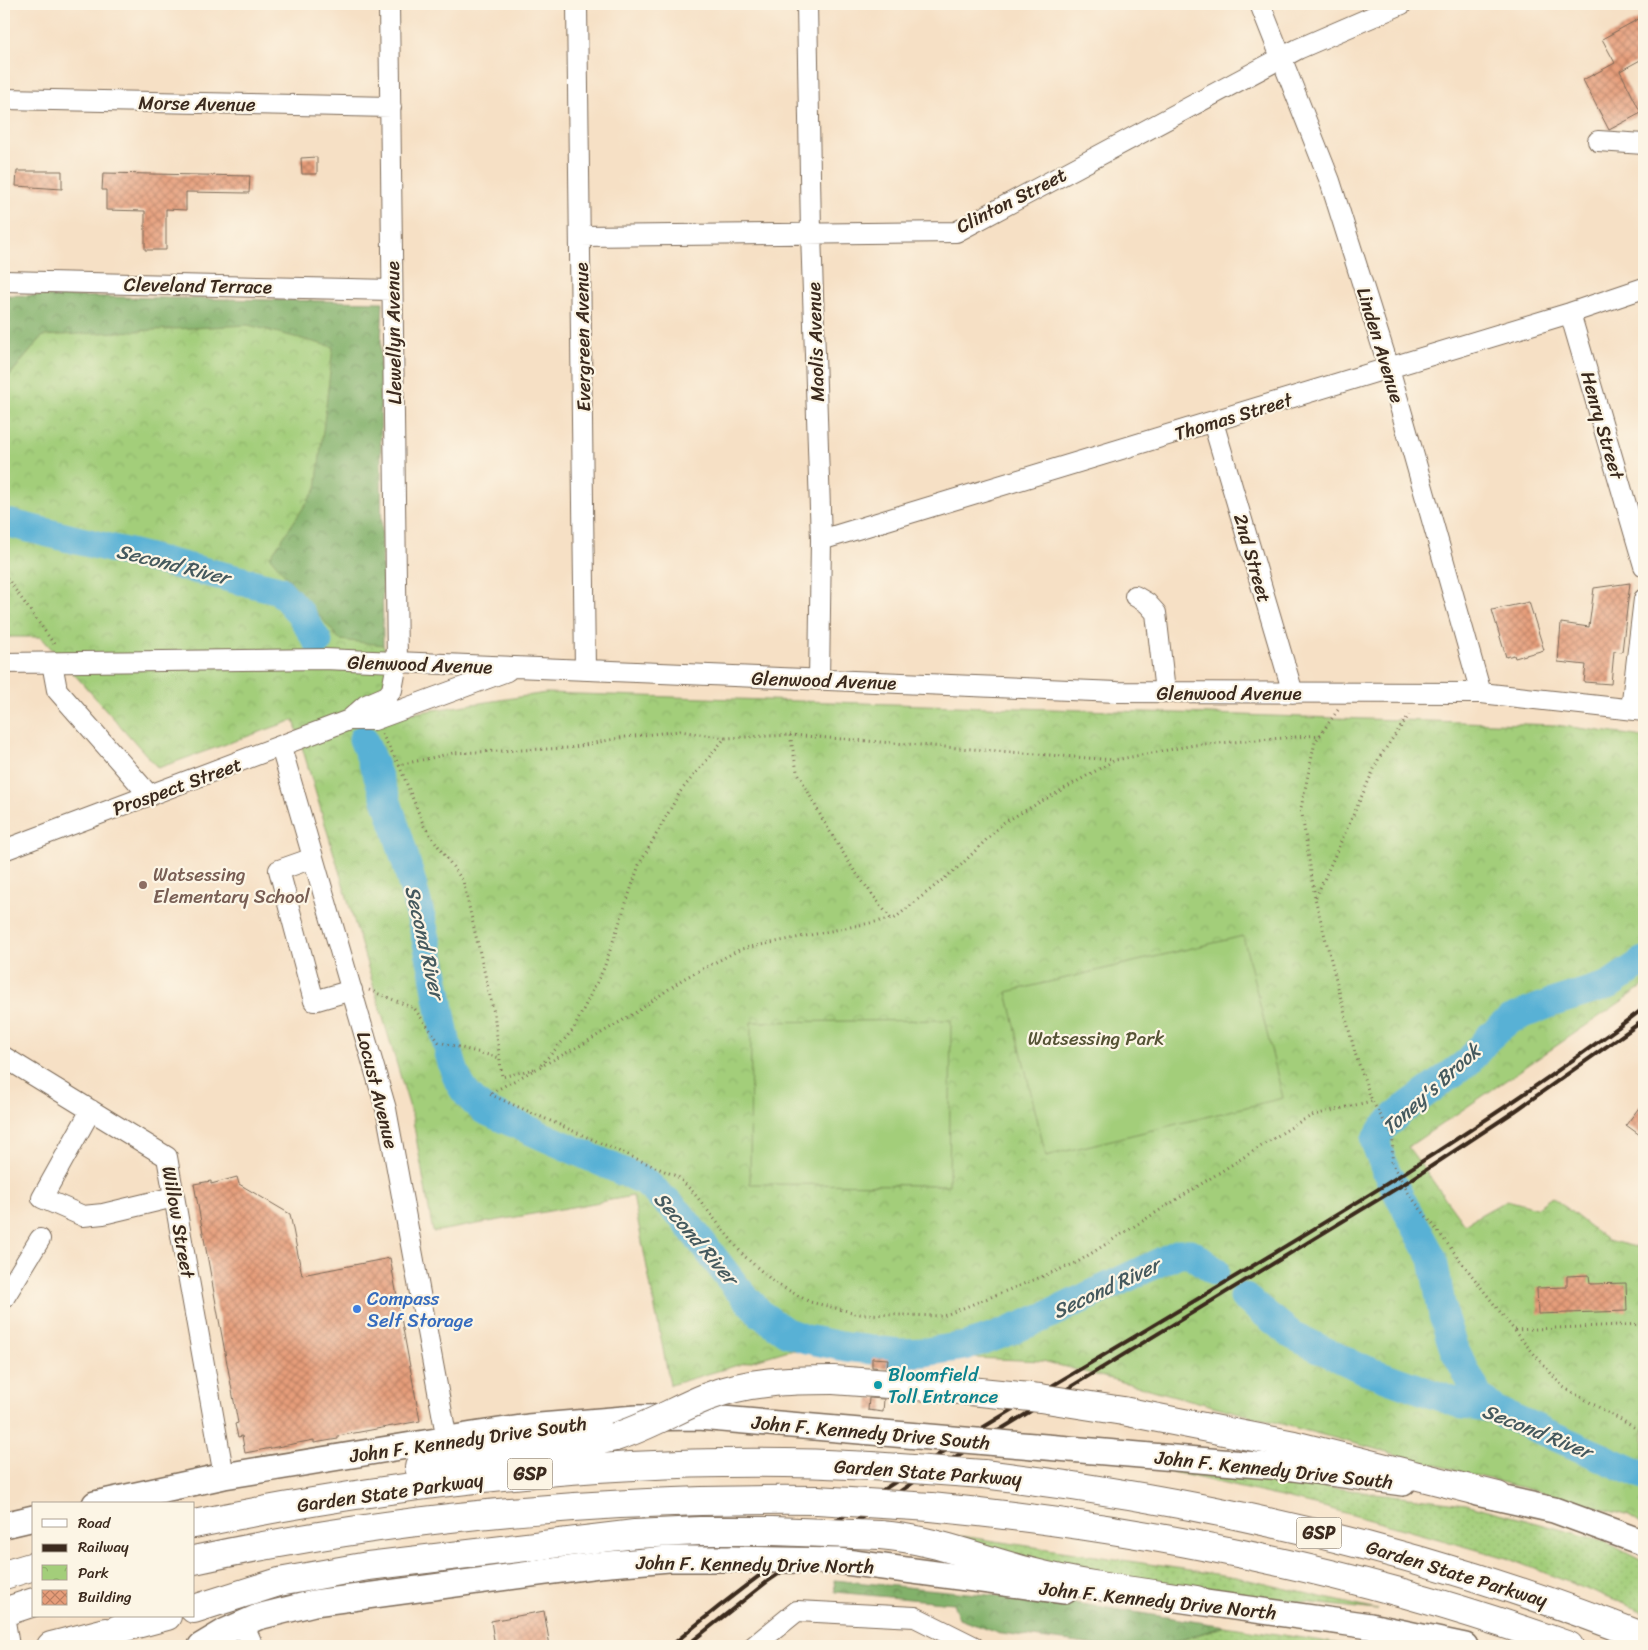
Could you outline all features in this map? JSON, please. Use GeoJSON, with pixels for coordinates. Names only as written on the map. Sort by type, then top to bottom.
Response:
{"type":"FeatureCollection","features":[{"type":"Feature","properties":{"kind":"highway"},"geometry":{"type":"LineString","coordinates":[[195,1524],[290,1493],[350,1479],[572,1446],[615,1437],[650,1424],[721,1392],[747,1386],[788,1381],[833,1380],[930,1386],[1040,1398],[1123,1411],[1294,1445],[1498,1496]]}},
{"type":"Feature","properties":{"kind":"highway","name":"Garden State Parkway"},"geometry":{"type":"LineString","coordinates":[[195,1524],[351,1495],[526,1475],[700,1464],[871,1466],[983,1474],[1195,1505],[1308,1530],[1476,1576],[1550,1601],[1644,1637]]}},
{"type":"Feature","properties":{"kind":"highway","name":"Garden State Parkway"},"geometry":{"type":"LineString","coordinates":[[195,1560],[325,1535],[501,1512],[676,1500],[817,1500],[931,1507],[1089,1526],[1264,1558],[1435,1602],[1570,1646]]}},
{"type":"Feature","properties":{"kind":"highway"},"geometry":{"type":"LineString","coordinates":[[195,1608],[279,1582],[361,1567],[621,1535],[700,1530],[880,1534],[930,1542],[1003,1565],[1060,1579],[1197,1600]]}},
{"type":"Feature","properties":{"kind":"highway"},"geometry":{"type":"LineString","coordinates":[[4,1613],[32,1603]]}},
{"type":"Feature","properties":{"kind":"highway"},"geometry":{"type":"LineString","coordinates":[[50,1646],[160,1618]]}},
{"type":"Feature","properties":{"kind":"main road","name":"John F. Kennedy Drive South"},"geometry":{"type":"LineString","coordinates":[[104,1502],[224,1476],[447,1440],[528,1428],[668,1416],[1318,1471],[1498,1496],[1589,1521],[1644,1542]]}},
{"type":"Feature","properties":{"kind":"main road"},"geometry":{"type":"LineString","coordinates":[[4,1525],[32,1518]]}},
{"type":"Feature","properties":{"kind":"main road","name":"John F. Kennedy Drive North"},"geometry":{"type":"LineString","coordinates":[[201,1646],[243,1623],[314,1603],[588,1566],[669,1560],[732,1559],[838,1561],[884,1565],[1058,1590],[1197,1600],[1370,1626],[1465,1646]]}},
{"type":"Feature","properties":{"kind":"street","name":"Llewellyn Avenue"},"geometry":{"type":"LineString","coordinates":[[389,4],[397,663]]}},
{"type":"Feature","properties":{"kind":"street","name":"Evergreen Avenue"},"geometry":{"type":"LineString","coordinates":[[577,4],[585,670]]}},
{"type":"Feature","properties":{"kind":"street","name":"Maolis Avenue"},"geometry":{"type":"LineString","coordinates":[[806,4],[821,540],[819,680]]}},
{"type":"Feature","properties":{"kind":"street","name":"Linden Avenue"},"geometry":{"type":"LineString","coordinates":[[1260,4],[1330,181],[1388,368],[1481,693]]}},
{"type":"Feature","properties":{"kind":"street","name":"Clinton Street"},"geometry":{"type":"LineString","coordinates":[[581,236],[811,232],[956,232],[1281,58],[1402,4]]}},
{"type":"Feature","properties":{"kind":"street","name":"Morse Avenue"},"geometry":{"type":"LineString","coordinates":[[4,99],[391,107]]}},
{"type":"Feature","properties":{"kind":"street"},"geometry":{"type":"LineString","coordinates":[[1598,141],[1644,144]]}},
{"type":"Feature","properties":{"kind":"street","name":"Cleveland Terrace"},"geometry":{"type":"LineString","coordinates":[[4,280],[392,290]]}},
{"type":"Feature","properties":{"kind":"street","name":"Thomas Street"},"geometry":{"type":"LineString","coordinates":[[821,540],[1570,313],[1644,288]]}},
{"type":"Feature","properties":{"kind":"street","name":"Henry Street"},"geometry":{"type":"LineString","coordinates":[[1570,313],[1644,566]]}},
{"type":"Feature","properties":{"kind":"street","name":"2nd Street"},"geometry":{"type":"LineString","coordinates":[[1213,422],[1294,694]]}},
{"type":"Feature","properties":{"kind":"street"},"geometry":{"type":"LineString","coordinates":[[1135,596],[1147,603],[1156,613],[1165,692]]}},
{"type":"Feature","properties":{"kind":"street"},"geometry":{"type":"LineString","coordinates":[[1638,710],[1644,599]]}},
{"type":"Feature","properties":{"kind":"street"},"geometry":{"type":"LineString","coordinates":[[53,653],[57,690],[150,796]]}},
{"type":"Feature","properties":{"kind":"street","name":"Glenwood Avenue"},"geometry":{"type":"LineString","coordinates":[[4,663],[53,653],[324,660],[1165,692],[1294,694],[1481,693],[1638,710]]}},
{"type":"Feature","properties":{"kind":"street","name":"Prospect Street"},"geometry":{"type":"LineString","coordinates":[[4,850],[282,747],[349,720],[366,705],[387,696],[392,690],[397,663]]}},
{"type":"Feature","properties":{"kind":"street","name":"Prospect Street"},"geometry":{"type":"LineString","coordinates":[[349,720],[374,720],[516,668]]}},
{"type":"Feature","properties":{"kind":"street","name":"Locust Avenue"},"geometry":{"type":"LineString","coordinates":[[282,747],[388,1116],[447,1440]]}},
{"type":"Feature","properties":{"kind":"street"},"geometry":{"type":"LineString","coordinates":[[314,858],[279,870],[314,1001],[351,987]]}},
{"type":"Feature","properties":{"kind":"street","name":"Willow Street"},"geometry":{"type":"LineString","coordinates":[[4,1057],[167,1157],[224,1476]]}},
{"type":"Feature","properties":{"kind":"street"},"geometry":{"type":"LineString","coordinates":[[91,1110],[42,1198],[83,1216],[103,1214],[174,1198]]}},
{"type":"Feature","properties":{"kind":"street"},"geometry":{"type":"LineString","coordinates":[[6,1289],[40,1239]]}},
{"type":"Feature","properties":{"kind":"street"},"geometry":{"type":"LineString","coordinates":[[754,1646],[797,1611],[916,1617],[973,1646]]}},
{"type":"Feature","properties":{"kind":"street"},"geometry":{"type":"LineString","coordinates":[[4,1613],[9,1646]]}},
{"type":"Feature","properties":{"kind":"street"},"geometry":{"type":"LineString","coordinates":[[243,1623],[253,1646]]}},
{"type":"Feature","properties":{"kind":"path"},"geometry":{"type":"LineString","coordinates":[[4,574],[53,653]]}},
{"type":"Feature","properties":{"kind":"path"},"geometry":{"type":"LineString","coordinates":[[1350,693],[1315,742],[1301,808],[1315,898],[1355,1053],[1372,1101],[1392,1132],[1394,1141],[1392,1162],[1409,1194],[1514,1330],[1563,1387],[1644,1433]]}},
{"type":"Feature","properties":{"kind":"path"},"geometry":{"type":"LineString","coordinates":[[1315,898],[1379,758],[1409,715]]}},
{"type":"Feature","properties":{"kind":"path"},"geometry":{"type":"LineString","coordinates":[[725,738],[680,792],[639,865],[604,968],[573,1030],[540,1067],[502,1077],[494,1013],[463,881],[424,826],[399,764],[453,753],[569,748],[625,737],[680,731],[725,738],[790,735],[1115,760],[1194,745],[1321,735]]}},
{"type":"Feature","properties":{"kind":"path"},"geometry":{"type":"LineString","coordinates":[[790,735],[797,770],[824,822],[853,869],[891,919]]}},
{"type":"Feature","properties":{"kind":"path"},"geometry":{"type":"LineString","coordinates":[[1115,760],[1002,823],[961,865],[895,918],[740,949],[682,979],[638,1011],[489,1094],[678,1177],[693,1192],[743,1255],[775,1283],[810,1302],[860,1314],[943,1316],[1076,1263],[1314,1114],[1372,1101]]}},
{"type":"Feature","properties":{"kind":"path"},"geometry":{"type":"LineString","coordinates":[[351,987],[414,1008],[439,1042],[500,1058]]}},
{"type":"Feature","properties":{"kind":"path"},"geometry":{"type":"LineString","coordinates":[[1514,1330],[1644,1324]]}},
{"type":"Feature","properties":{"kind":"green space"},"geometry":{"type":"Polygon","coordinates":[[[4,295],[383,302],[380,364],[383,645],[79,633],[4,637],[43,336],[4,382],[4,295]]]}},
{"type":"Feature","properties":{"kind":"green space","name":"Watsessing Park"},"geometry":{"type":"Polygon","coordinates":[[[248,325],[333,347],[316,489],[270,557],[340,640],[383,645],[407,714],[546,693],[1556,725],[1644,737],[1644,986],[1408,1147],[1464,1224],[1507,1200],[1536,1208],[1552,1197],[1607,1240],[1644,1249],[1644,1526],[1629,1516],[1043,1361],[789,1350],[670,1385],[633,1196],[433,1232],[412,1115],[294,720],[158,768],[41,637],[4,637],[4,382],[43,336],[248,325]]]}},
{"type":"Feature","properties":{"kind":"green space"},"geometry":{"type":"Polygon","coordinates":[[[1243,936],[1283,1098],[1046,1156],[1007,992],[1243,936]]]}},
{"type":"Feature","properties":{"kind":"green space"},"geometry":{"type":"Polygon","coordinates":[[[951,1020],[949,1185],[750,1184],[751,1022],[951,1020]]]}},
{"type":"Feature","properties":{"kind":"green space"},"geometry":{"type":"Polygon","coordinates":[[[1143,1465],[1466,1504],[1604,1541],[1644,1562],[1644,1612],[1510,1559],[1324,1507],[1143,1465]]]}},
{"type":"Feature","properties":{"kind":"green space"},"geometry":{"type":"Polygon","coordinates":[[[961,1536],[1236,1577],[1377,1610],[1134,1584],[1048,1570],[961,1536]]]}},
{"type":"Feature","properties":{"kind":"green space"},"geometry":{"type":"Polygon","coordinates":[[[834,1580],[1081,1604],[1225,1626],[1161,1646],[1102,1646],[994,1632],[959,1619],[953,1603],[835,1592],[834,1580]]]}},
{"type":"Feature","properties":{"kind":"green space"},"geometry":{"type":"Polygon","coordinates":[[[1225,1626],[1354,1646],[1161,1646],[1225,1626]]]}},
{"type":"Feature","properties":{"kind":"building"},"geometry":{"type":"Polygon","coordinates":[[[1644,16],[1644,58],[1620,71],[1641,113],[1609,130],[1583,80],[1615,63],[1602,39],[1644,16]]]}},
{"type":"Feature","properties":{"kind":"building"},"geometry":{"type":"Polygon","coordinates":[[[317,157],[317,174],[302,174],[301,158],[317,157]]]}},
{"type":"Feature","properties":{"kind":"building"},"geometry":{"type":"Polygon","coordinates":[[[17,171],[62,171],[62,189],[16,186],[17,171]]]}},
{"type":"Feature","properties":{"kind":"building"},"geometry":{"type":"Polygon","coordinates":[[[103,173],[250,176],[249,193],[186,192],[186,210],[166,209],[166,250],[145,250],[145,211],[106,210],[106,190],[102,190],[103,173]]]}},
{"type":"Feature","properties":{"kind":"building"},"geometry":{"type":"Polygon","coordinates":[[[1630,583],[1622,652],[1614,651],[1611,684],[1584,682],[1586,665],[1558,662],[1561,623],[1589,627],[1594,588],[1630,583]]]}},
{"type":"Feature","properties":{"kind":"building"},"geometry":{"type":"Polygon","coordinates":[[[1529,602],[1544,650],[1515,658],[1514,655],[1506,657],[1492,610],[1529,602]]]}},
{"type":"Feature","properties":{"kind":"building"},"geometry":{"type":"Polygon","coordinates":[[[1644,1101],[1644,1138],[1626,1125],[1644,1101]]]}},
{"type":"Feature","properties":{"kind":"building"},"geometry":{"type":"Polygon","coordinates":[[[237,1177],[239,1184],[290,1214],[302,1275],[390,1258],[420,1421],[338,1436],[338,1439],[314,1443],[314,1440],[245,1453],[242,1436],[238,1437],[235,1424],[238,1423],[194,1184],[211,1181],[211,1184],[237,1177]]]}},
{"type":"Feature","properties":{"kind":"building"},"geometry":{"type":"Polygon","coordinates":[[[1589,1275],[1590,1284],[1626,1283],[1627,1311],[1538,1314],[1537,1288],[1567,1287],[1567,1276],[1589,1275]]]}},
{"type":"Feature","properties":{"kind":"building"},"geometry":{"type":"Polygon","coordinates":[[[872,1358],[888,1359],[887,1368],[872,1367],[872,1358]]]}},
{"type":"Feature","properties":{"kind":"building"},"geometry":{"type":"Polygon","coordinates":[[[869,1398],[884,1399],[883,1412],[868,1410],[869,1398]]]}},
{"type":"Feature","properties":{"kind":"building"},"geometry":{"type":"Polygon","coordinates":[[[544,1611],[550,1646],[495,1646],[491,1621],[544,1611]]]}},
{"type":"Feature","properties":{"kind":"waterway","name":"Second River"},"geometry":{"type":"LineString","coordinates":[[4,522],[279,590],[300,613],[318,642]]}},
{"type":"Feature","properties":{"kind":"waterway","name":"Second River"},"geometry":{"type":"LineString","coordinates":[[363,739],[384,793],[410,876],[431,960],[449,1055],[464,1090],[484,1110],[644,1181],[680,1214],[737,1288],[762,1315],[786,1332],[806,1339],[846,1347],[899,1353],[925,1352],[965,1346],[994,1337],[1044,1317],[1179,1253],[1191,1253],[1215,1271]]}},
{"type":"Feature","properties":{"kind":"waterway","name":"Toney's Brook"},"geometry":{"type":"LineString","coordinates":[[1493,1409],[1478,1395],[1454,1349],[1443,1316],[1433,1259],[1386,1171],[1375,1142],[1383,1128],[1401,1111],[1468,1062],[1488,1038],[1509,1020],[1551,1003],[1609,985],[1644,961]]}},
{"type":"Feature","properties":{"kind":"waterway","name":"Second River"},"geometry":{"type":"LineString","coordinates":[[1244,1297],[1292,1335],[1358,1367],[1463,1405],[1493,1409],[1644,1476]]}},
{"type":"Feature","properties":{"kind":"railway"},"geometry":{"type":"LineString","coordinates":[[671,1646],[769,1568],[873,1496],[1440,1150],[1577,1057],[1644,1008]]}},
{"type":"Feature","properties":{"kind":"railway"},"geometry":{"type":"LineString","coordinates":[[686,1646],[768,1581],[911,1484],[1412,1179],[1515,1111],[1644,1020]]}},
{"type":"Feature","properties":{"kind":"place","name":"Watsessing Elementary School"},"geometry":{"type":"Point","coordinates":[143,885]}},
{"type":"Feature","properties":{"kind":"place","name":"Compass Self Storage"},"geometry":{"type":"Point","coordinates":[357,1309]}},
{"type":"Feature","properties":{"kind":"place","name":"Bloomfield Toll Entrance"},"geometry":{"type":"Point","coordinates":[878,1385]}}]}
